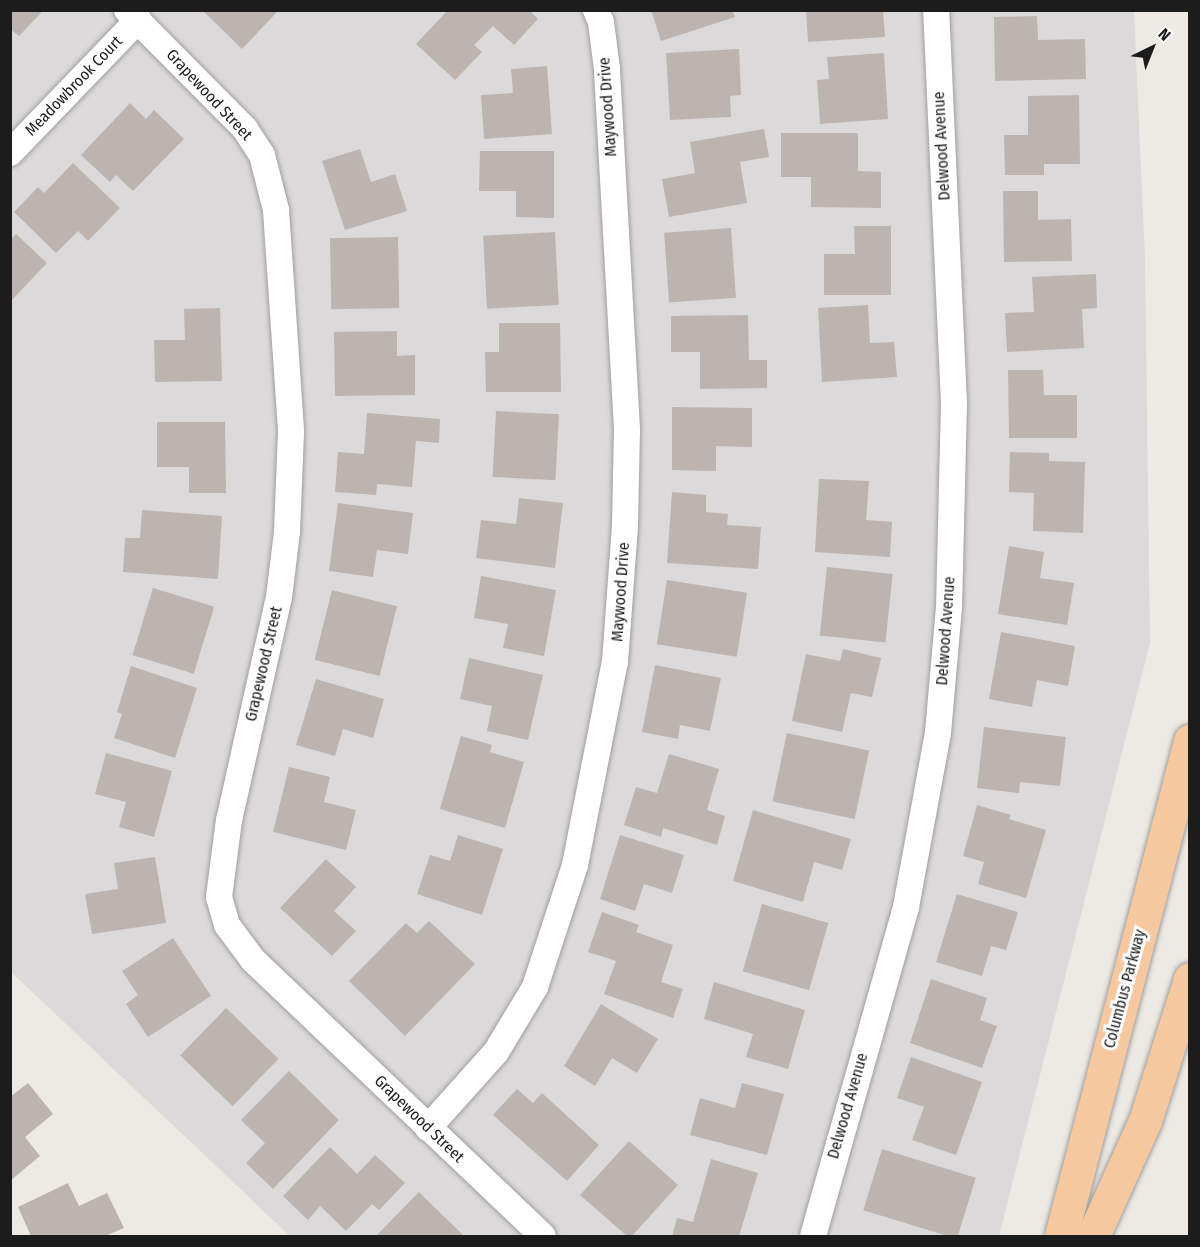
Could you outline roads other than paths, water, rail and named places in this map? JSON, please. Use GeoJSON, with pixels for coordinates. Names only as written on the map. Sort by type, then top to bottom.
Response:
{"type":"FeatureCollection","features":[{"type":"Feature","properties":{"kind":"main road","name":"Columbus Parkway"},"geometry":{"type":"LineString","coordinates":[[1061,1236],[1190,741]]}},
{"type":"Feature","properties":{"kind":"main road"},"geometry":{"type":"LineString","coordinates":[[1093,1236],[1145,1121],[1190,979]]}},
{"type":"Feature","properties":{"kind":"street","name":"Maywood Drive"},"geometry":{"type":"LineString","coordinates":[[428,1128],[496,1052],[535,987],[575,865],[615,662],[625,525],[627,429],[607,69],[601,22],[596,10]]}},
{"type":"Feature","properties":{"kind":"street","name":"Delwood Avenue"},"geometry":{"type":"LineString","coordinates":[[813,1236],[906,907],[938,733],[948,608],[954,403],[936,10]]}},
{"type":"Feature","properties":{"kind":"street","name":"Grapewood Street"},"geometry":{"type":"LineString","coordinates":[[133,15],[245,129],[262,155],[276,210],[291,432],[287,532],[279,597],[229,820],[219,897],[227,925],[253,960],[543,1236]]}},
{"type":"Feature","properties":{"kind":"street","name":"Meadowbrook Court"},"geometry":{"type":"LineString","coordinates":[[10,153],[133,15]]}}]}
